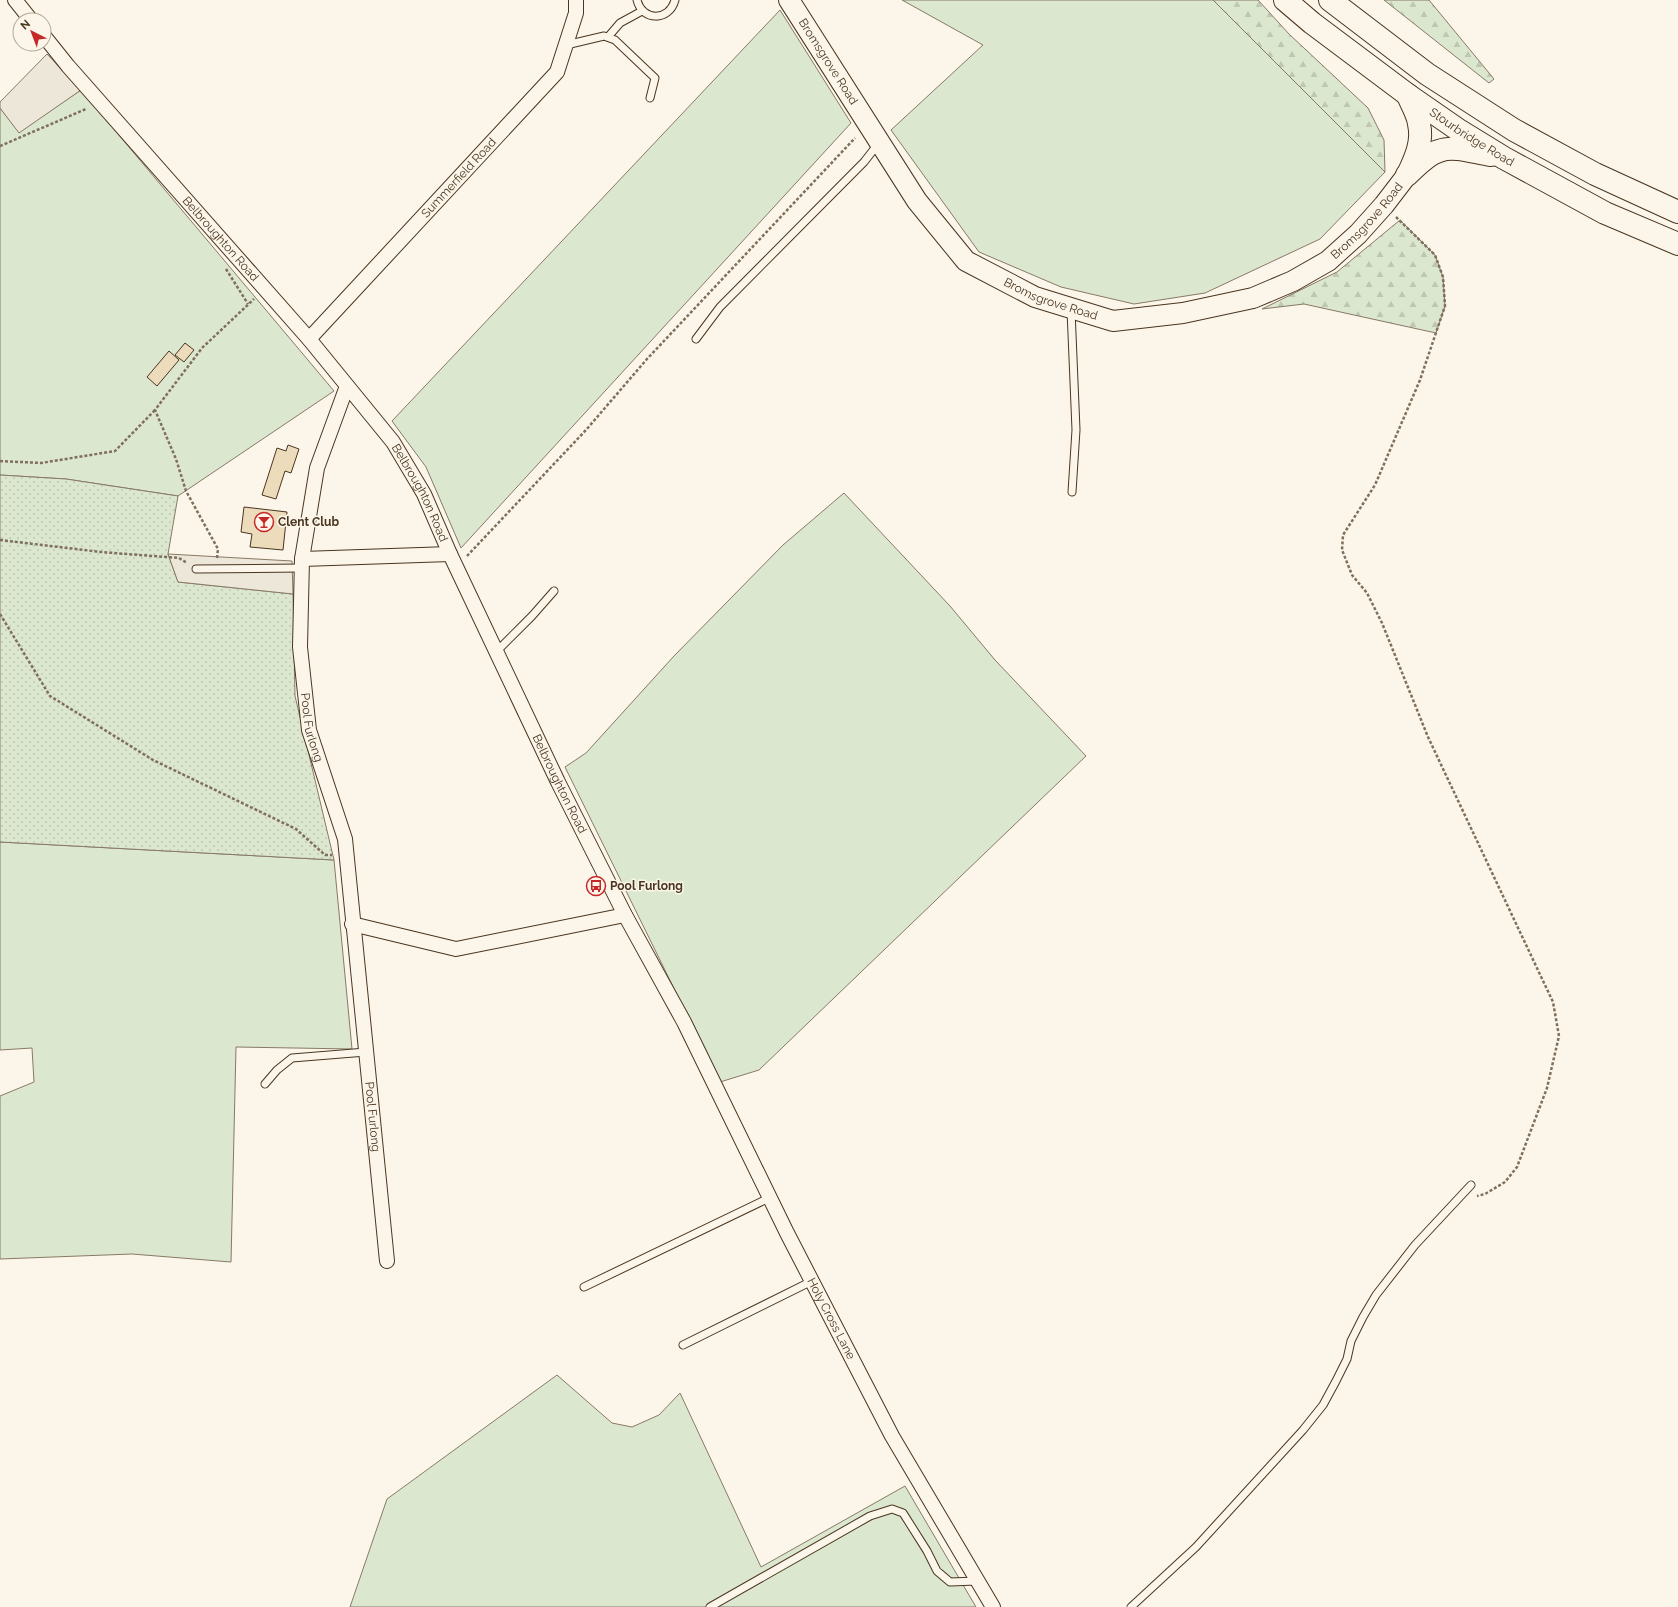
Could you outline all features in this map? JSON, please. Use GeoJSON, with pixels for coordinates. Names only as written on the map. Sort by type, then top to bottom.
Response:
{"type":"FeatureCollection","features":[{"type":"Feature","properties":{"kind":"highway","name":"Stourbridge Road"},"geometry":{"type":"LineString","coordinates":[[1285,0],[1312,23],[1408,95],[1460,131],[1504,158],[1605,214],[1678,244]]}},
{"type":"Feature","properties":{"kind":"highway"},"geometry":{"type":"LineString","coordinates":[[1330,0],[1427,74],[1514,130],[1594,174],[1678,212]]}},
{"type":"Feature","properties":{"kind":"highway"},"geometry":{"type":"LineString","coordinates":[[1407,175],[1417,155],[1420,135],[1420,124],[1408,95]]}},
{"type":"Feature","properties":{"kind":"highway"},"geometry":{"type":"LineString","coordinates":[[1407,175],[1426,158],[1439,151],[1453,148],[1504,158]]}},
{"type":"Feature","properties":{"kind":"street"},"geometry":{"type":"LineString","coordinates":[[15,0],[25,12]]}},
{"type":"Feature","properties":{"kind":"street","name":"Summerfield Road"},"geometry":{"type":"LineString","coordinates":[[309,339],[557,72],[576,13],[576,0]]}},
{"type":"Feature","properties":{"kind":"street","name":"Bromsgrove Road"},"geometry":{"type":"LineString","coordinates":[[789,0],[917,201],[966,261],[1035,297],[1113,320],[1184,313],[1253,298],[1293,281],[1328,261],[1358,234],[1384,205],[1407,175]]}},
{"type":"Feature","properties":{"kind":"street","name":"Belbroughton Road"},"geometry":{"type":"LineString","coordinates":[[52,46],[73,72],[309,339],[394,442],[424,494],[453,560],[558,782],[625,915],[684,1022]]}},
{"type":"Feature","properties":{"kind":"street","name":"Pool Furlong"},"geometry":{"type":"LineString","coordinates":[[347,386],[317,468],[302,563],[300,647],[309,730],[345,839],[352,924],[387,1261]]}},
{"type":"Feature","properties":{"kind":"street"},"geometry":{"type":"LineString","coordinates":[[302,563],[453,560]]}},
{"type":"Feature","properties":{"kind":"street"},"geometry":{"type":"LineString","coordinates":[[352,924],[456,949],[625,915]]}},
{"type":"Feature","properties":{"kind":"street","name":"Holy Cross Lane"},"geometry":{"type":"LineString","coordinates":[[684,1022],[769,1198],[892,1436],[993,1607]]}},
{"type":"Feature","properties":{"kind":"lane"},"geometry":{"type":"LineString","coordinates":[[637,0],[642,11],[652,17],[664,15],[672,7],[675,0]]}},
{"type":"Feature","properties":{"kind":"lane"},"geometry":{"type":"LineString","coordinates":[[608,37],[620,23],[642,11]]}},
{"type":"Feature","properties":{"kind":"lane"},"geometry":{"type":"LineString","coordinates":[[566,45],[604,36],[615,40],[655,78],[650,98]]}},
{"type":"Feature","properties":{"kind":"lane"},"geometry":{"type":"LineString","coordinates":[[696,339],[720,307],[864,162],[879,142]]}},
{"type":"Feature","properties":{"kind":"lane"},"geometry":{"type":"LineString","coordinates":[[1071,308],[1076,430],[1072,492]]}},
{"type":"Feature","properties":{"kind":"lane"},"geometry":{"type":"LineString","coordinates":[[196,569],[302,563]]}},
{"type":"Feature","properties":{"kind":"lane"},"geometry":{"type":"LineString","coordinates":[[497,651],[532,616],[554,591]]}},
{"type":"Feature","properties":{"kind":"lane"},"geometry":{"type":"LineString","coordinates":[[265,1084],[277,1070],[292,1058],[366,1052]]}},
{"type":"Feature","properties":{"kind":"lane"},"geometry":{"type":"LineString","coordinates":[[1131,1607],[1196,1547],[1303,1430],[1322,1404],[1336,1381],[1354,1335],[1376,1295],[1415,1245],[1471,1185]]}},
{"type":"Feature","properties":{"kind":"lane"},"geometry":{"type":"LineString","coordinates":[[584,1287],[769,1198]]}},
{"type":"Feature","properties":{"kind":"lane"},"geometry":{"type":"LineString","coordinates":[[683,1345],[812,1281]]}},
{"type":"Feature","properties":{"kind":"lane"},"geometry":{"type":"LineString","coordinates":[[710,1607],[870,1516],[892,1509],[903,1513],[927,1551],[937,1571],[950,1582],[977,1581]]}},
{"type":"Feature","properties":{"kind":"path"},"geometry":{"type":"LineString","coordinates":[[0,146],[89,108]]}},
{"type":"Feature","properties":{"kind":"path"},"geometry":{"type":"LineString","coordinates":[[453,560],[474,551],[586,430],[647,359],[868,124]]}},
{"type":"Feature","properties":{"kind":"path"},"geometry":{"type":"LineString","coordinates":[[1384,205],[1435,255],[1443,277],[1445,306],[1420,380],[1375,486],[1343,535],[1342,550],[1352,575],[1367,593],[1382,623],[1428,737],[1553,1002],[1559,1036],[1547,1088],[1517,1167],[1505,1182],[1485,1194],[1458,1200]]}},
{"type":"Feature","properties":{"kind":"path"},"geometry":{"type":"LineString","coordinates":[[222,265],[248,304]]}},
{"type":"Feature","properties":{"kind":"path"},"geometry":{"type":"LineString","coordinates":[[0,461],[41,463],[115,451],[155,410],[202,348],[264,289]]}},
{"type":"Feature","properties":{"kind":"path"},"geometry":{"type":"LineString","coordinates":[[155,410],[176,459],[186,491],[218,549],[216,569]]}},
{"type":"Feature","properties":{"kind":"path"},"geometry":{"type":"LineString","coordinates":[[0,540],[101,552],[178,558],[196,569]]}},
{"type":"Feature","properties":{"kind":"path"},"geometry":{"type":"LineString","coordinates":[[0,614],[50,696],[153,760],[296,829],[325,855],[346,855]]}},
{"type":"Feature","properties":{"kind":"green space"},"geometry":{"type":"Polygon","coordinates":[[[902,0],[1213,0],[1385,172],[1320,239],[1205,293],[1134,304],[1061,287],[979,252],[891,130],[983,45],[902,0]]]}},
{"type":"Feature","properties":{"kind":"green space"},"geometry":{"type":"Polygon","coordinates":[[[1213,0],[1258,0],[1289,34],[1368,108],[1384,140],[1385,172],[1213,0]]]}},
{"type":"Feature","properties":{"kind":"green space"},"geometry":{"type":"Polygon","coordinates":[[[1384,0],[1429,0],[1494,79],[1489,83],[1384,0]]]}},
{"type":"Feature","properties":{"kind":"green space"},"geometry":{"type":"Polygon","coordinates":[[[780,10],[851,123],[461,548],[426,467],[392,421],[780,10]]]}},
{"type":"Feature","properties":{"kind":"green space"},"geometry":{"type":"Polygon","coordinates":[[[81,90],[334,391],[178,496],[66,479],[0,475],[0,108],[19,132],[81,90]]]}},
{"type":"Feature","properties":{"kind":"green space"},"geometry":{"type":"Polygon","coordinates":[[[1400,220],[1435,255],[1443,277],[1445,306],[1436,333],[1304,304],[1262,309],[1337,272],[1400,220]]]}},
{"type":"Feature","properties":{"kind":"green space"},"geometry":{"type":"Polygon","coordinates":[[[0,475],[66,479],[178,496],[168,554],[178,582],[293,594],[295,696],[334,860],[0,842],[0,475]]]}},
{"type":"Feature","properties":{"kind":"green space"},"geometry":{"type":"Polygon","coordinates":[[[844,493],[950,606],[995,660],[1086,756],[759,1070],[720,1082],[565,767],[586,753],[674,656],[783,545],[844,493]]]}},
{"type":"Feature","properties":{"kind":"green space"},"geometry":{"type":"Polygon","coordinates":[[[0,842],[334,860],[352,1049],[236,1047],[231,1262],[132,1254],[0,1259],[0,1096],[34,1082],[32,1048],[0,1050],[0,842]]]}},
{"type":"Feature","properties":{"kind":"green space"},"geometry":{"type":"Polygon","coordinates":[[[557,1375],[612,1423],[632,1427],[659,1415],[680,1393],[761,1567],[905,1486],[976,1607],[350,1607],[387,1499],[557,1375]]]}},
{"type":"Feature","properties":{"kind":"shaded area"},"geometry":{"type":"Polygon","coordinates":[[[47,54],[81,90],[19,133],[0,108],[0,102],[47,54]]]}},
{"type":"Feature","properties":{"kind":"shaded area"},"geometry":{"type":"Polygon","coordinates":[[[168,554],[292,561],[293,594],[178,582],[168,554]]]}},
{"type":"Feature","properties":{"kind":"building"},"geometry":{"type":"Polygon","coordinates":[[[185,343],[194,350],[184,362],[175,355],[185,343]]]}},
{"type":"Feature","properties":{"kind":"building"},"geometry":{"type":"Polygon","coordinates":[[[169,351],[179,360],[157,386],[147,377],[169,351]]]}},
{"type":"Feature","properties":{"kind":"building"},"geometry":{"type":"Polygon","coordinates":[[[288,445],[299,449],[291,473],[285,471],[276,499],[262,495],[277,448],[286,451],[288,445]]]}},
{"type":"Feature","properties":{"kind":"building","name":"Clent Club"},"geometry":{"type":"Polygon","coordinates":[[[244,507],[287,512],[283,550],[250,547],[252,534],[241,532],[244,507]]]}},
{"type":"Feature","properties":{"kind":"place","name":"Clent Club"},"geometry":{"type":"Point","coordinates":[264,522]}},
{"type":"Feature","properties":{"kind":"place","name":"Pool Furlong"},"geometry":{"type":"Point","coordinates":[596,886]}}]}
